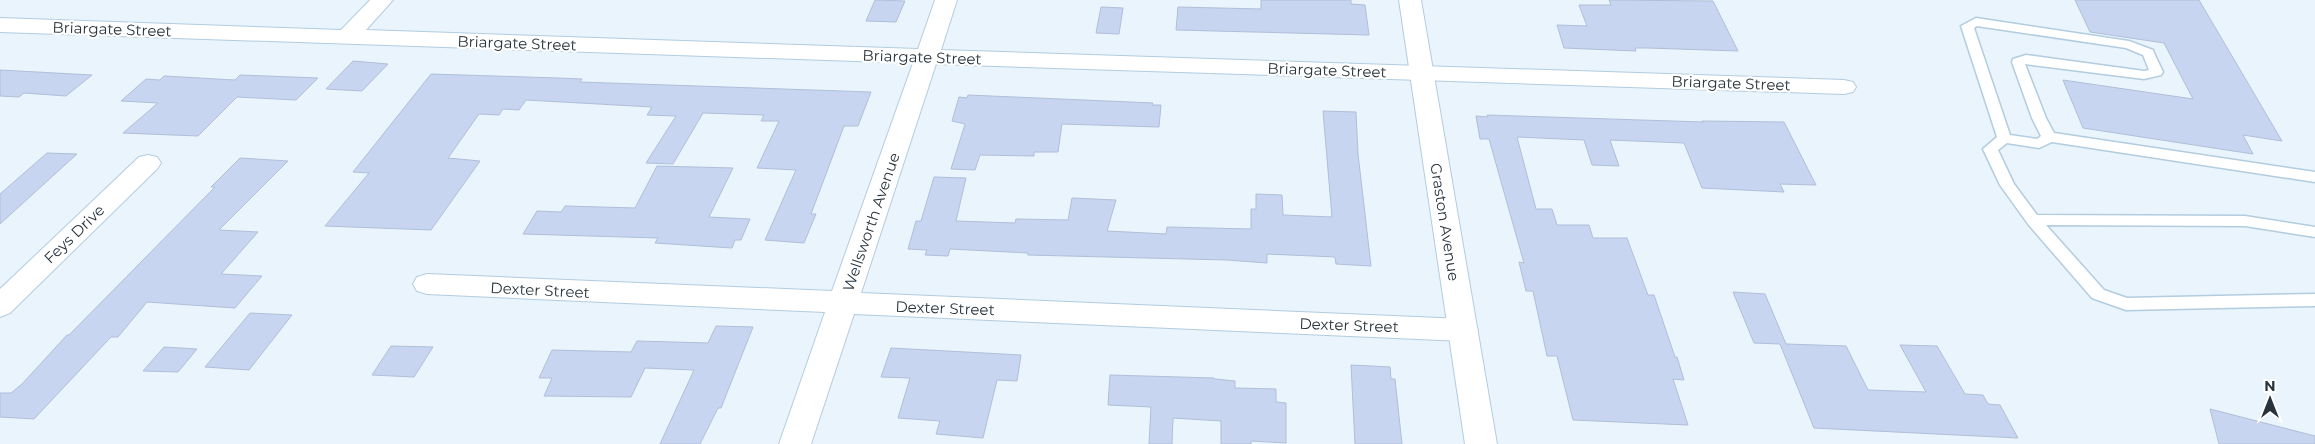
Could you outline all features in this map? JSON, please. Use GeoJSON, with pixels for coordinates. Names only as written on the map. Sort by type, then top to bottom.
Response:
{"type":"FeatureCollection","features":[{"type":"Feature","properties":{"kind":"street"},"geometry":{"type":"LineString","coordinates":[[347,37],[382,0]]}},
{"type":"Feature","properties":{"kind":"street","name":"Wellsworth Avenue"},"geometry":{"type":"LineString","coordinates":[[795,444],[946,0]]}},
{"type":"Feature","properties":{"kind":"street","name":"Graston Avenue"},"geometry":{"type":"LineString","coordinates":[[1410,0],[1481,444]]}},
{"type":"Feature","properties":{"kind":"street","name":"Briargate Street"},"geometry":{"type":"LineString","coordinates":[[0,25],[1844,87]]}},
{"type":"Feature","properties":{"kind":"street","name":"Feys Drive"},"geometry":{"type":"LineString","coordinates":[[3,300],[148,163]]}},
{"type":"Feature","properties":{"kind":"street","name":"Dexter Street"},"geometry":{"type":"LineString","coordinates":[[427,284],[1463,330]]}},
{"type":"Feature","properties":{"kind":"lane"},"geometry":{"type":"LineString","coordinates":[[2004,138],[1967,26],[1976,22],[2128,45],[2148,53],[2156,72],[2144,75],[2026,59],[2018,62],[2039,118],[2050,137]]}},
{"type":"Feature","properties":{"kind":"lane"},"geometry":{"type":"LineString","coordinates":[[2315,177],[2050,137],[2040,144],[2004,138],[1990,149],[2006,186],[2098,294],[2126,304],[2315,300]]}},
{"type":"Feature","properties":{"kind":"lane"},"geometry":{"type":"LineString","coordinates":[[2033,220],[2245,221],[2315,232]]}},
{"type":"Feature","properties":{"kind":"building"},"geometry":{"type":"Polygon","coordinates":[[[875,0],[905,1],[896,22],[866,21],[875,0]]]}},
{"type":"Feature","properties":{"kind":"building"},"geometry":{"type":"Polygon","coordinates":[[[1261,0],[1351,0],[1351,4],[1365,5],[1369,35],[1176,30],[1178,7],[1261,9],[1261,0]]]}},
{"type":"Feature","properties":{"kind":"building"},"geometry":{"type":"Polygon","coordinates":[[[1609,0],[1713,1],[1738,51],[1635,48],[1636,51],[1564,48],[1557,25],[1587,26],[1579,5],[1611,5],[1609,0]]]}},
{"type":"Feature","properties":{"kind":"building"},"geometry":{"type":"Polygon","coordinates":[[[2075,0],[2199,0],[2282,141],[2243,135],[2253,154],[2083,128],[2063,80],[2193,99],[2164,43],[2090,32],[2075,0]]]}},
{"type":"Feature","properties":{"kind":"building"},"geometry":{"type":"Polygon","coordinates":[[[1101,7],[1123,8],[1119,34],[1096,33],[1101,7]]]}},
{"type":"Feature","properties":{"kind":"building"},"geometry":{"type":"Polygon","coordinates":[[[353,61],[388,64],[362,91],[326,89],[353,61]]]}},
{"type":"Feature","properties":{"kind":"building"},"geometry":{"type":"Polygon","coordinates":[[[0,70],[92,75],[66,96],[24,93],[19,97],[0,96],[0,70]]]}},
{"type":"Feature","properties":{"kind":"building"},"geometry":{"type":"Polygon","coordinates":[[[431,74],[582,79],[580,82],[871,92],[858,126],[844,126],[811,214],[816,214],[804,243],[765,240],[796,170],[757,168],[779,121],[761,121],[764,115],[703,113],[673,164],[646,163],[676,116],[647,115],[652,107],[526,100],[519,110],[503,109],[499,115],[479,114],[448,158],[480,161],[431,230],[325,226],[369,173],[353,172],[431,74]]]}},
{"type":"Feature","properties":{"kind":"building"},"geometry":{"type":"Polygon","coordinates":[[[240,75],[318,78],[296,100],[237,97],[198,136],[123,133],[158,103],[121,101],[146,79],[160,80],[164,76],[235,80],[240,75]]]}},
{"type":"Feature","properties":{"kind":"building"},"geometry":{"type":"Polygon","coordinates":[[[968,95],[1153,103],[1152,105],[1161,105],[1159,127],[1062,124],[1058,152],[1034,152],[1034,156],[980,155],[975,170],[951,169],[965,124],[952,121],[959,97],[967,98],[968,95]]]}},
{"type":"Feature","properties":{"kind":"building"},"geometry":{"type":"Polygon","coordinates":[[[1323,111],[1356,112],[1358,154],[1371,266],[1336,264],[1335,257],[1267,254],[1267,263],[1227,260],[1028,255],[1028,253],[950,249],[948,256],[925,255],[927,250],[908,249],[916,221],[921,221],[934,177],[966,178],[956,221],[1015,223],[1016,219],[1068,220],[1072,198],[1116,200],[1107,231],[1166,234],[1167,227],[1251,229],[1251,209],[1256,209],[1256,194],[1282,195],[1283,215],[1332,217],[1323,111]]]}},
{"type":"Feature","properties":{"kind":"building"},"geometry":{"type":"Polygon","coordinates":[[[1487,115],[1703,122],[1784,122],[1816,185],[1780,184],[1784,192],[1702,188],[1684,143],[1610,140],[1619,166],[1592,165],[1584,140],[1517,137],[1536,209],[1552,209],[1557,225],[1589,225],[1593,238],[1627,238],[1648,295],[1654,295],[1675,357],[1677,357],[1684,380],[1673,379],[1688,425],[1573,420],[1557,356],[1547,356],[1533,291],[1526,291],[1519,262],[1524,263],[1489,139],[1480,139],[1476,116],[1488,117],[1487,115]]]}},
{"type":"Feature","properties":{"kind":"building"},"geometry":{"type":"Polygon","coordinates":[[[47,153],[77,154],[0,224],[0,194],[47,153]]]}},
{"type":"Feature","properties":{"kind":"building"},"geometry":{"type":"Polygon","coordinates":[[[240,158],[288,161],[219,230],[258,232],[221,274],[262,276],[235,308],[147,302],[118,337],[111,337],[34,419],[0,417],[0,393],[11,393],[22,384],[67,335],[215,187],[211,187],[240,158]]]}},
{"type":"Feature","properties":{"kind":"building"},"geometry":{"type":"Polygon","coordinates":[[[657,166],[733,168],[709,217],[750,219],[741,240],[735,240],[732,248],[655,243],[658,238],[523,234],[537,211],[561,212],[565,206],[635,208],[657,166]]]}},
{"type":"Feature","properties":{"kind":"building"},"geometry":{"type":"Polygon","coordinates":[[[1733,292],[1765,294],[1786,344],[1846,346],[1868,390],[1926,392],[1900,345],[1937,346],[1965,394],[1983,395],[1988,404],[2000,405],[2018,438],[1814,428],[1780,344],[1754,343],[1733,292]]]}},
{"type":"Feature","properties":{"kind":"building"},"geometry":{"type":"Polygon","coordinates":[[[250,313],[292,315],[249,370],[205,367],[250,313]]]}},
{"type":"Feature","properties":{"kind":"building"},"geometry":{"type":"Polygon","coordinates":[[[716,326],[753,327],[721,408],[718,408],[700,444],[660,444],[694,370],[645,368],[631,397],[544,396],[552,378],[539,378],[552,350],[631,352],[637,341],[708,343],[716,326]]]}},
{"type":"Feature","properties":{"kind":"building"},"geometry":{"type":"Polygon","coordinates":[[[391,346],[433,347],[414,377],[372,375],[391,346]]]}},
{"type":"Feature","properties":{"kind":"building"},"geometry":{"type":"Polygon","coordinates":[[[164,347],[197,349],[178,372],[143,371],[164,347]]]}},
{"type":"Feature","properties":{"kind":"building"},"geometry":{"type":"Polygon","coordinates":[[[891,348],[1021,355],[1017,381],[997,380],[983,438],[936,434],[940,421],[898,418],[910,378],[881,377],[891,348]]]}},
{"type":"Feature","properties":{"kind":"building"},"geometry":{"type":"Polygon","coordinates":[[[1351,365],[1390,367],[1391,379],[1395,379],[1402,444],[1355,444],[1351,365]]]}},
{"type":"Feature","properties":{"kind":"building"},"geometry":{"type":"Polygon","coordinates":[[[1110,375],[1214,378],[1235,381],[1235,388],[1276,389],[1276,402],[1286,403],[1286,443],[1251,441],[1251,444],[1221,444],[1221,421],[1173,418],[1172,444],[1149,444],[1151,407],[1108,405],[1110,375]]]}},
{"type":"Feature","properties":{"kind":"building"},"geometry":{"type":"Polygon","coordinates":[[[2210,409],[2315,436],[2315,444],[2219,444],[2210,409]]]}}]}
